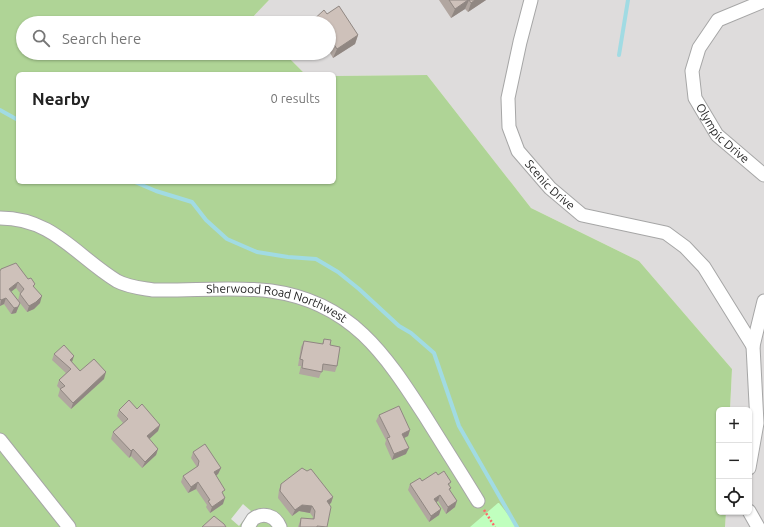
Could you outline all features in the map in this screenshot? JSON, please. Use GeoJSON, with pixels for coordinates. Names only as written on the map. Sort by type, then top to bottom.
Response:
{"type":"FeatureCollection","features":[{"type":"Feature","properties":{"kind":"street","name":"Scenic Drive"},"geometry":{"type":"LineString","coordinates":[[531,0],[508,98],[508,127],[518,151],[550,188],[582,215],[666,234],[685,247],[704,268],[753,346]]}},
{"type":"Feature","properties":{"kind":"street","name":"Olympic Drive"},"geometry":{"type":"LineString","coordinates":[[764,1],[718,20],[699,48],[692,71],[695,98],[718,135],[764,175]]}},
{"type":"Feature","properties":{"kind":"street","name":"Sherwood Road Northwest"},"geometry":{"type":"LineString","coordinates":[[0,218],[17,218],[36,223],[55,234],[118,281],[135,287],[153,290],[270,291],[306,299],[323,306],[358,330],[388,360],[478,501]]}},
{"type":"Feature","properties":{"kind":"street"},"geometry":{"type":"LineString","coordinates":[[752,452],[757,424],[753,346],[764,301]]}},
{"type":"Feature","properties":{"kind":"street"},"geometry":{"type":"LineString","coordinates":[[0,440],[69,527]]}},
{"type":"Feature","properties":{"kind":"street"},"geometry":{"type":"LineString","coordinates":[[248,527],[253,519],[265,515],[273,518],[280,527]]}},
{"type":"Feature","properties":{"kind":"street"},"geometry":{"type":"LineString","coordinates":[[751,515],[758,527]]}},
{"type":"Feature","properties":{"kind":"path"},"geometry":{"type":"LineString","coordinates":[[478,501],[495,527]]}},
{"type":"Feature","properties":{"kind":"shaded area"},"geometry":{"type":"Polygon","coordinates":[[[269,0],[764,0],[764,527],[725,527],[726,515],[752,515],[752,407],[730,407],[732,369],[639,261],[531,208],[427,75],[336,76],[336,72],[303,72],[291,60],[336,60],[336,16],[254,16],[269,0]]]}},
{"type":"Feature","properties":{"kind":"shaded area"},"geometry":{"type":"Polygon","coordinates":[[[243,504],[251,511],[239,526],[231,519],[243,504]]]}},
{"type":"Feature","properties":{"kind":"green space"},"geometry":{"type":"Polygon","coordinates":[[[0,0],[269,0],[254,16],[16,16],[16,60],[291,60],[303,72],[16,72],[16,184],[336,184],[336,76],[427,75],[531,208],[639,261],[732,369],[730,407],[716,407],[716,515],[726,515],[725,527],[0,527],[0,0]]]}},
{"type":"Feature","properties":{"kind":"green space"},"geometry":{"type":"Polygon","coordinates":[[[498,503],[518,527],[470,527],[498,503]]]}},
{"type":"Feature","properties":{"kind":"building"},"geometry":{"type":"Polygon","coordinates":[[[449,0],[468,0],[455,9],[449,0]]]}},
{"type":"Feature","properties":{"kind":"building"},"geometry":{"type":"Polygon","coordinates":[[[339,6],[358,35],[337,49],[336,16],[318,16],[324,10],[327,14],[339,6]]]}},
{"type":"Feature","properties":{"kind":"building"},"geometry":{"type":"Polygon","coordinates":[[[16,263],[28,279],[31,278],[35,284],[33,286],[42,296],[29,306],[20,294],[24,289],[18,282],[9,289],[20,303],[18,307],[14,308],[6,298],[0,299],[0,271],[1,269],[16,263]]]}},
{"type":"Feature","properties":{"kind":"building"},"geometry":{"type":"Polygon","coordinates":[[[324,339],[331,340],[330,345],[340,347],[337,366],[323,364],[322,372],[302,368],[303,360],[300,359],[304,341],[323,344],[324,339]]]}},
{"type":"Feature","properties":{"kind":"building"},"geometry":{"type":"Polygon","coordinates":[[[64,345],[74,356],[70,360],[80,371],[94,359],[106,372],[73,403],[60,389],[65,386],[59,380],[71,369],[54,354],[64,345]]]}},
{"type":"Feature","properties":{"kind":"building"},"geometry":{"type":"Polygon","coordinates":[[[129,400],[137,409],[142,404],[160,425],[147,436],[158,449],[145,462],[133,449],[131,451],[113,432],[128,419],[119,410],[129,400]]]}},
{"type":"Feature","properties":{"kind":"building"},"geometry":{"type":"Polygon","coordinates":[[[399,406],[410,430],[402,434],[409,448],[394,454],[387,438],[390,437],[379,415],[399,406]]]}},
{"type":"Feature","properties":{"kind":"building"},"geometry":{"type":"Polygon","coordinates":[[[205,444],[221,468],[214,472],[225,490],[222,492],[225,498],[212,507],[208,501],[210,500],[198,482],[191,487],[183,476],[198,466],[199,461],[193,452],[205,444]]]}},
{"type":"Feature","properties":{"kind":"building"},"geometry":{"type":"Polygon","coordinates":[[[302,468],[307,471],[311,469],[333,497],[327,501],[331,507],[327,527],[300,527],[301,518],[314,519],[315,511],[312,506],[302,505],[295,510],[280,491],[281,484],[302,468]]]}},
{"type":"Feature","properties":{"kind":"building"},"geometry":{"type":"Polygon","coordinates":[[[444,471],[451,482],[448,484],[451,488],[449,489],[457,501],[448,507],[440,495],[434,499],[441,509],[431,516],[410,484],[420,478],[422,481],[436,472],[438,475],[444,471]]]}},
{"type":"Feature","properties":{"kind":"building"},"geometry":{"type":"Polygon","coordinates":[[[214,516],[226,527],[202,527],[214,516]]]}},
{"type":"Feature","properties":{"kind":"waterway"},"geometry":{"type":"LineString","coordinates":[[619,55],[628,0]]}},
{"type":"Feature","properties":{"kind":"waterway"},"geometry":{"type":"LineString","coordinates":[[0,110],[16,119]]}},
{"type":"Feature","properties":{"kind":"waterway"},"geometry":{"type":"LineString","coordinates":[[140,184],[156,191],[192,202],[206,220],[227,239],[257,252],[288,257],[316,259],[338,272],[399,326],[411,333],[434,353],[459,426],[517,527]]}}]}
